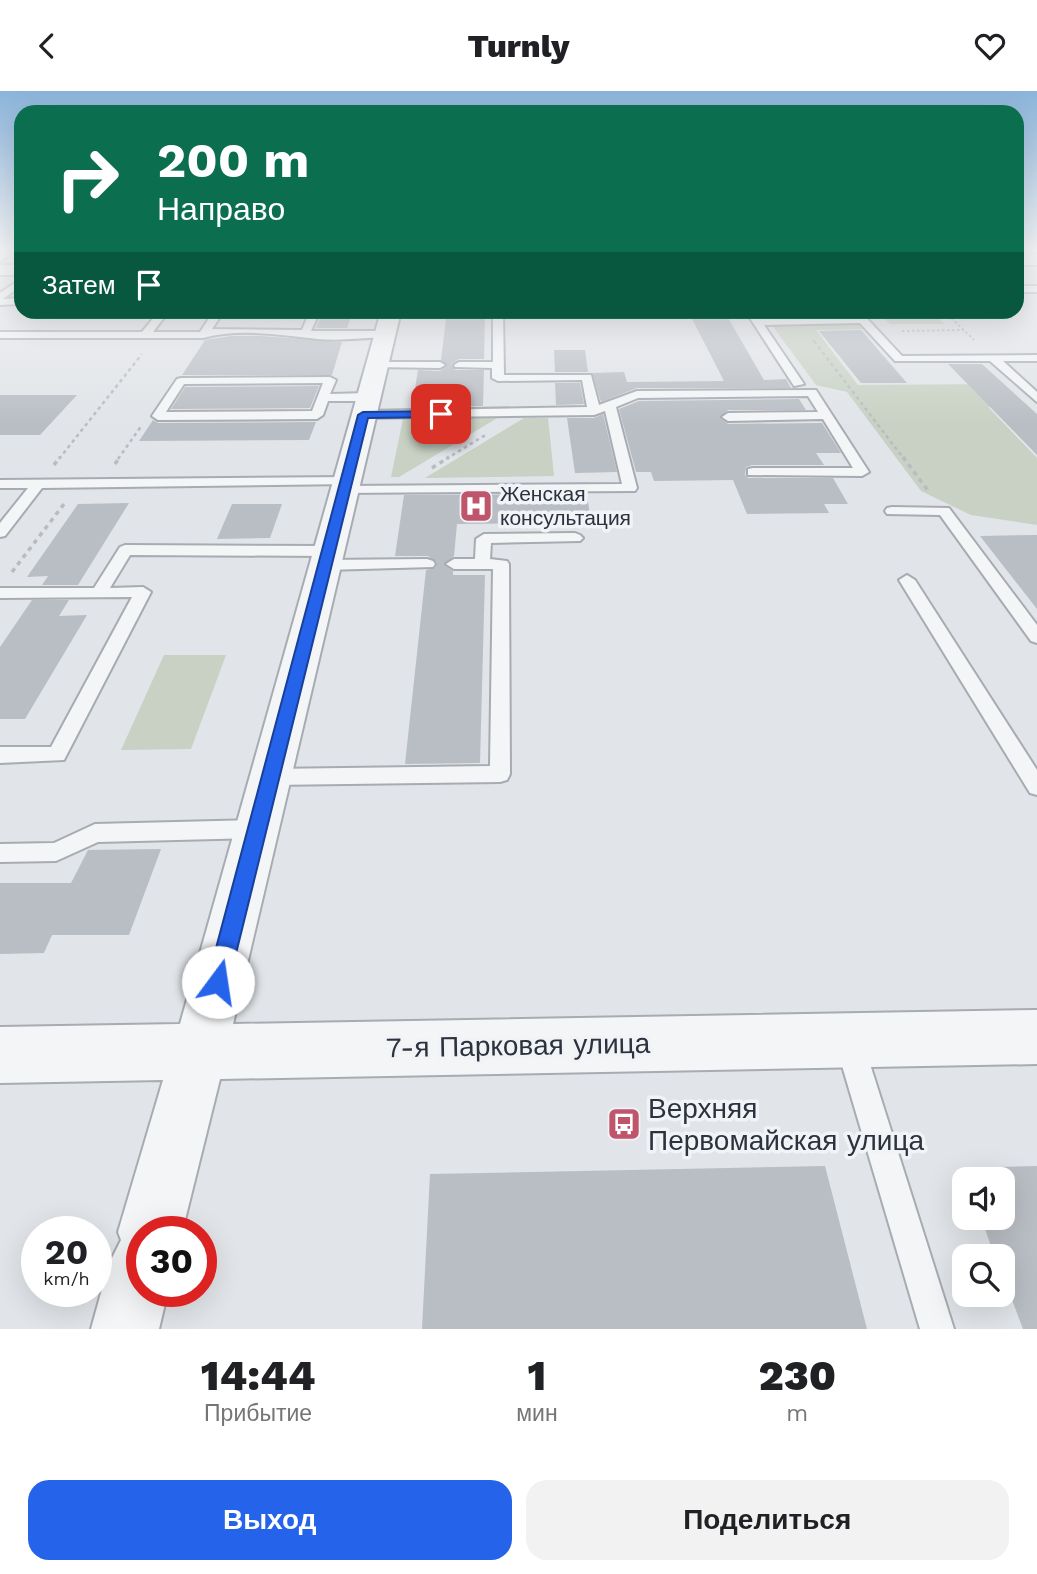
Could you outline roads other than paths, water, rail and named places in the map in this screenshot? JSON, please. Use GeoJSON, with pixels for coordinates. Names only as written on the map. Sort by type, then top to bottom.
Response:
{"type":"FeatureCollection","features":[{"type":"Feature","properties":{"kind":"street"},"geometry":{"type":"LineString","coordinates":[[154,1216],[200,1050],[377,365]]}},
{"type":"Feature","properties":{"kind":"street","name":"7-я Парковая улица"},"geometry":{"type":"LineString","coordinates":[[0,1055],[1037,1037]]}},
{"type":"Feature","properties":{"kind":"street"},"geometry":{"type":"LineString","coordinates":[[125,1329],[131,1307]]}},
{"type":"Feature","properties":{"kind":"lane"},"geometry":{"type":"LineString","coordinates":[[150,335],[160,319]]}},
{"type":"Feature","properties":{"kind":"lane"},"geometry":{"type":"LineString","coordinates":[[203,335],[214,319]]}},
{"type":"Feature","properties":{"kind":"lane"},"geometry":{"type":"LineString","coordinates":[[305,334],[312,319]]}},
{"type":"Feature","properties":{"kind":"lane"},"geometry":{"type":"LineString","coordinates":[[498,319],[498,377],[587,377],[594,411]]}},
{"type":"Feature","properties":{"kind":"lane"},"geometry":{"type":"LineString","coordinates":[[756,319],[799,384]]}},
{"type":"Feature","properties":{"kind":"lane"},"geometry":{"type":"LineString","coordinates":[[758,322],[822,319]]}},
{"type":"Feature","properties":{"kind":"lane"},"geometry":{"type":"LineString","coordinates":[[861,319],[899,359],[1037,358]]}},
{"type":"Feature","properties":{"kind":"lane"},"geometry":{"type":"LineString","coordinates":[[0,335],[203,335],[230,331],[294,331],[377,365],[520,413],[594,411],[637,395],[811,392],[862,472],[753,473]]}},
{"type":"Feature","properties":{"kind":"lane"},"geometry":{"type":"LineString","coordinates":[[993,358],[1037,398]]}},
{"type":"Feature","properties":{"kind":"lane"},"geometry":{"type":"LineString","coordinates":[[323,398],[330,380],[181,381],[153,417],[317,415],[323,398],[377,365],[440,365]]}},
{"type":"Feature","properties":{"kind":"lane"},"geometry":{"type":"LineString","coordinates":[[459,365],[498,365]]}},
{"type":"Feature","properties":{"kind":"lane"},"geometry":{"type":"LineString","coordinates":[[0,484],[346,486],[395,490],[630,488],[610,405]]}},
{"type":"Feature","properties":{"kind":"lane"},"geometry":{"type":"LineString","coordinates":[[728,417],[828,415]]}},
{"type":"Feature","properties":{"kind":"lane"},"geometry":{"type":"LineString","coordinates":[[0,533],[38,484]]}},
{"type":"Feature","properties":{"kind":"lane"},"geometry":{"type":"LineString","coordinates":[[891,511],[944,511],[1037,637]]}},
{"type":"Feature","properties":{"kind":"lane"},"geometry":{"type":"LineString","coordinates":[[482,564],[484,539],[575,538]]}},
{"type":"Feature","properties":{"kind":"lane"},"geometry":{"type":"LineString","coordinates":[[99,593],[125,550],[427,564]]}},
{"type":"Feature","properties":{"kind":"lane"},"geometry":{"type":"LineString","coordinates":[[271,777],[500,774],[501,564],[454,564]]}},
{"type":"Feature","properties":{"kind":"lane"},"geometry":{"type":"LineString","coordinates":[[907,580],[1037,786]]}},
{"type":"Feature","properties":{"kind":"lane"},"geometry":{"type":"LineString","coordinates":[[0,593],[143,592],[57,755],[0,755]]}},
{"type":"Feature","properties":{"kind":"lane"},"geometry":{"type":"LineString","coordinates":[[0,853],[57,852],[95,832],[257,829]]}},
{"type":"Feature","properties":{"kind":"lane"},"geometry":{"type":"LineString","coordinates":[[848,1041],[937,1329]]}},
{"type":"Feature","properties":{"kind":"place","name":"Женская консультация"},"geometry":{"type":"Point","coordinates":[476,506]}},
{"type":"Feature","properties":{"kind":"place","name":"Верхняя Первомайская улица"},"geometry":{"type":"Point","coordinates":[624,1124]}}]}
